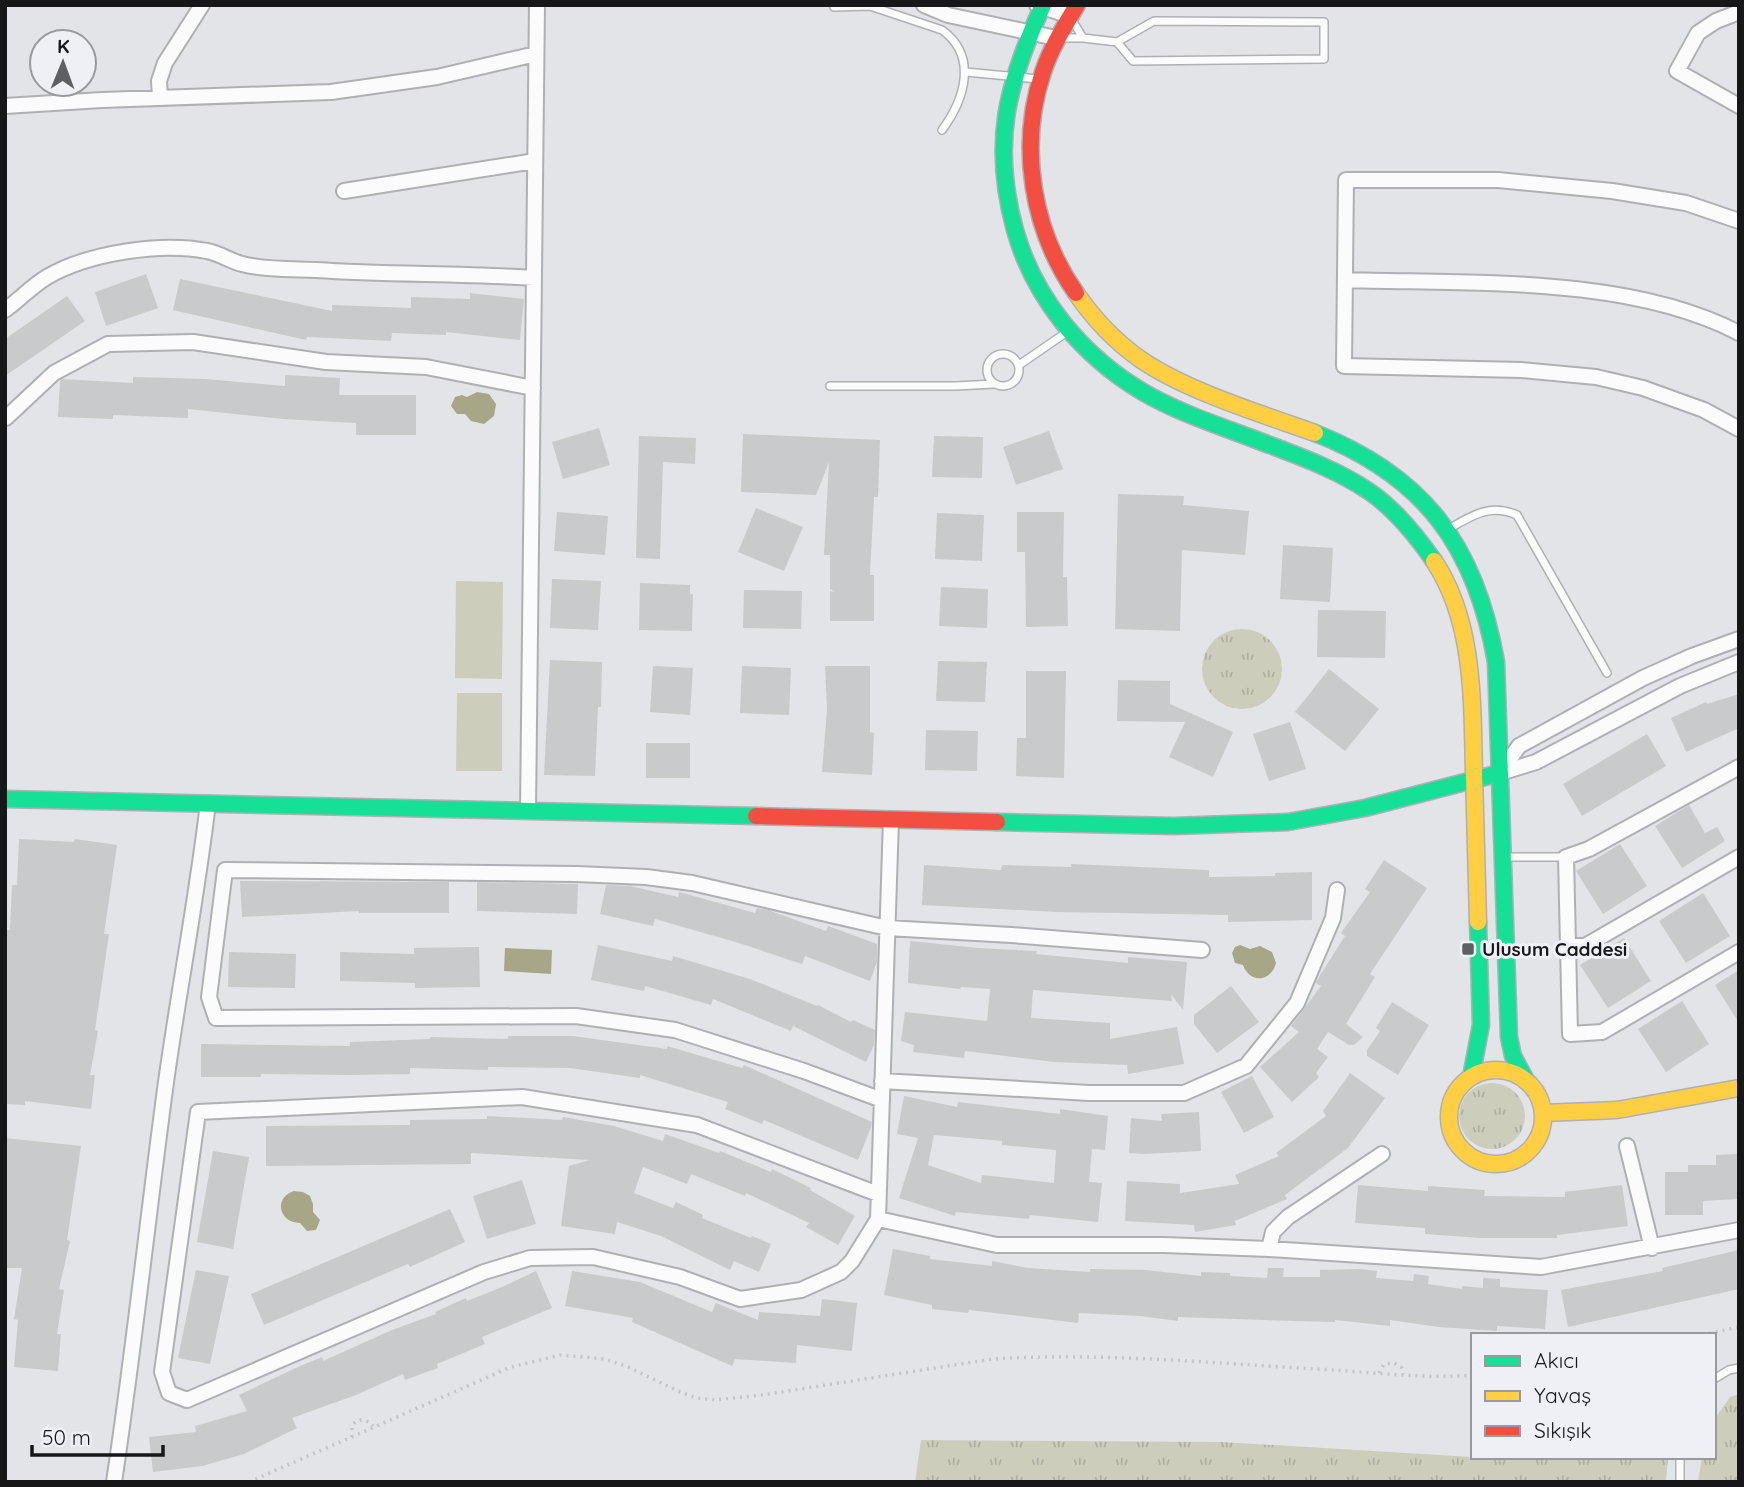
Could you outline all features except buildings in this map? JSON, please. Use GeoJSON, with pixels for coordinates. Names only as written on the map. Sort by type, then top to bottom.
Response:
{"type":"FeatureCollection","features":[{"type":"Feature","properties":{"kind":"street"},"geometry":{"type":"LineString","coordinates":[[160,99],[159,81],[165,64],[202,5]]}},
{"type":"Feature","properties":{"kind":"street"},"geometry":{"type":"LineString","coordinates":[[528,811],[537,5]]}},
{"type":"Feature","properties":{"kind":"street"},"geometry":{"type":"LineString","coordinates":[[924,5],[948,15],[1056,38]]}},
{"type":"Feature","properties":{"kind":"street"},"geometry":{"type":"LineString","coordinates":[[1471,1077],[1481,1025],[1471,668],[1457,606],[1427,549],[1404,522],[1378,498],[1344,477],[1145,393],[1102,365],[1069,331],[1049,305],[1012,224],[1006,198],[1002,148],[1014,77],[1041,6],[1073,11],[1056,38],[1040,79],[1031,144],[1031,171],[1036,204],[1047,242],[1062,275],[1081,303],[1119,342],[1143,361],[1180,380],[1332,440],[1385,468],[1424,502],[1447,530],[1469,565],[1493,635],[1496,662],[1509,1037],[1518,1067],[1539,1098],[1543,1113],[1538,1138],[1530,1149],[1507,1162],[1481,1161],[1459,1146],[1452,1135],[1449,1109],[1453,1096],[1461,1085],[1471,1077],[1495,1070],[1508,1071],[1527,1082]]}},
{"type":"Feature","properties":{"kind":"street"},"geometry":{"type":"LineString","coordinates":[[1739,12],[1716,21],[1698,33],[1677,71],[1739,106]]}},
{"type":"Feature","properties":{"kind":"street"},"geometry":{"type":"LineString","coordinates":[[5,106],[331,92],[437,77],[537,54]]}},
{"type":"Feature","properties":{"kind":"street"},"geometry":{"type":"LineString","coordinates":[[344,191],[535,161]]}},
{"type":"Feature","properties":{"kind":"street"},"geometry":{"type":"LineString","coordinates":[[1739,221],[1686,203],[1612,191],[1498,180],[1346,180],[1344,366],[1521,370],[1596,377],[1643,388],[1680,401],[1704,410],[1739,429]]}},
{"type":"Feature","properties":{"kind":"street"},"geometry":{"type":"LineString","coordinates":[[5,310],[46,277],[83,262],[123,252],[160,249],[208,251],[243,264],[316,270],[534,278]]}},
{"type":"Feature","properties":{"kind":"street"},"geometry":{"type":"LineString","coordinates":[[1345,280],[1543,286],[1631,296],[1679,307],[1739,333]]}},
{"type":"Feature","properties":{"kind":"street"},"geometry":{"type":"LineString","coordinates":[[6,418],[54,373],[108,344],[193,342],[326,362],[426,367],[533,388]]}},
{"type":"Feature","properties":{"kind":"street"},"geometry":{"type":"LineString","coordinates":[[1500,773],[1519,746],[1643,678],[1739,639]]}},
{"type":"Feature","properties":{"kind":"street"},"geometry":{"type":"LineString","coordinates":[[5,799],[1174,826],[1288,822],[1365,808],[1536,762],[1680,686],[1739,662]]}},
{"type":"Feature","properties":{"kind":"street"},"geometry":{"type":"LineString","coordinates":[[1739,766],[1589,849],[1566,857],[1570,1034],[1602,1032],[1739,952]]}},
{"type":"Feature","properties":{"kind":"street"},"geometry":{"type":"LineString","coordinates":[[114,1482],[130,1379],[165,1092],[191,932],[208,803]]}},
{"type":"Feature","properties":{"kind":"street"},"geometry":{"type":"LineString","coordinates":[[878,1194],[697,1125],[522,1097],[198,1112],[162,1372],[169,1393],[187,1400],[484,1272],[530,1258],[593,1257],[680,1277],[740,1299],[800,1290],[841,1272],[852,1261],[877,1219],[882,1100],[891,819]]}},
{"type":"Feature","properties":{"kind":"street"},"geometry":{"type":"LineString","coordinates":[[1568,946],[1585,946],[1739,857]]}},
{"type":"Feature","properties":{"kind":"street"},"geometry":{"type":"LineString","coordinates":[[882,1100],[804,1071],[675,1030],[576,1016],[216,1018],[209,997],[225,870],[534,873],[646,877],[692,883],[887,928],[1202,950]]}},
{"type":"Feature","properties":{"kind":"street"},"geometry":{"type":"LineString","coordinates":[[882,1081],[1089,1093],[1184,1093],[1246,1066],[1297,1003],[1333,918],[1337,890]]}},
{"type":"Feature","properties":{"kind":"street"},"geometry":{"type":"LineString","coordinates":[[1543,1113],[1616,1112],[1739,1088]]}},
{"type":"Feature","properties":{"kind":"street"},"geometry":{"type":"LineString","coordinates":[[1627,1146],[1652,1248]]}},
{"type":"Feature","properties":{"kind":"street"},"geometry":{"type":"LineString","coordinates":[[1269,1249],[1273,1232],[1288,1217],[1382,1154]]}},
{"type":"Feature","properties":{"kind":"street"},"geometry":{"type":"LineString","coordinates":[[877,1219],[997,1245],[1164,1245],[1269,1249],[1541,1267],[1739,1230]]}},
{"type":"Feature","properties":{"kind":"lane"},"geometry":{"type":"LineString","coordinates":[[834,7],[870,6],[942,30],[950,36],[962,52],[966,72],[959,100],[942,130]]}},
{"type":"Feature","properties":{"kind":"lane"},"geometry":{"type":"LineString","coordinates":[[1073,11],[1083,38]]}},
{"type":"Feature","properties":{"kind":"lane"},"geometry":{"type":"LineString","coordinates":[[1056,38],[1117,41],[1154,21],[1324,22],[1324,59],[1133,61],[1117,41]]}},
{"type":"Feature","properties":{"kind":"lane"},"geometry":{"type":"LineString","coordinates":[[966,72],[1040,79]]}},
{"type":"Feature","properties":{"kind":"lane"},"geometry":{"type":"LineString","coordinates":[[1019,365],[1069,331]]}},
{"type":"Feature","properties":{"kind":"lane"},"geometry":{"type":"LineString","coordinates":[[830,386],[1005,386],[1015,381],[1020,371],[1012,356],[1007,354],[991,359],[986,370],[994,384]]}},
{"type":"Feature","properties":{"kind":"lane"},"geometry":{"type":"LineString","coordinates":[[1447,530],[1478,512],[1498,509],[1517,515],[1607,673]]}},
{"type":"Feature","properties":{"kind":"lane"},"geometry":{"type":"LineString","coordinates":[[1503,857],[1566,857]]}},
{"type":"Feature","properties":{"kind":"lane"},"geometry":{"type":"LineString","coordinates":[[1716,1379],[1729,1370],[1739,1368]]}},
{"type":"Feature","properties":{"kind":"lane"},"geometry":{"type":"LineString","coordinates":[[1680,1459],[1680,1482]]}},
{"type":"Feature","properties":{"kind":"path"},"geometry":{"type":"LineString","coordinates":[[1711,1333],[1739,1327]]}},
{"type":"Feature","properties":{"kind":"path"},"geometry":{"type":"LineString","coordinates":[[248,1482],[511,1367],[561,1354],[605,1359],[680,1392],[715,1400],[992,1359],[1027,1357],[1192,1360],[1379,1373],[1471,1375]]}},
{"type":"Feature","properties":{"kind":"path"},"geometry":{"type":"LineString","coordinates":[[1379,1373],[1384,1364],[1394,1363],[1402,1368],[1403,1374]]}},
{"type":"Feature","properties":{"kind":"path"},"geometry":{"type":"LineString","coordinates":[[352,1437],[352,1425],[360,1419],[366,1419],[373,1426]]}},
{"type":"Feature","properties":{"kind":"green space"},"geometry":{"type":"Polygon","coordinates":[[[456,581],[503,582],[502,679],[455,678],[456,581]]]}},
{"type":"Feature","properties":{"kind":"green space"},"geometry":{"type":"Polygon","coordinates":[[[1234,629],[1250,629],[1264,635],[1276,647],[1282,661],[1282,677],[1276,691],[1264,703],[1250,709],[1234,709],[1220,703],[1208,691],[1202,677],[1202,661],[1208,647],[1220,635],[1234,629]]]}},
{"type":"Feature","properties":{"kind":"green space"},"geometry":{"type":"Polygon","coordinates":[[[457,693],[502,693],[502,771],[456,771],[457,693]]]}},
{"type":"Feature","properties":{"kind":"green space"},"geometry":{"type":"Polygon","coordinates":[[[1492,1083],[1515,1093],[1525,1116],[1515,1139],[1492,1149],[1469,1139],[1459,1116],[1469,1093],[1492,1083]]]}},
{"type":"Feature","properties":{"kind":"green space"},"geometry":{"type":"Polygon","coordinates":[[[1739,1394],[1739,1482],[1698,1482],[1702,1459],[1716,1459],[1716,1417],[1730,1397],[1739,1394]]]}},
{"type":"Feature","properties":{"kind":"green space"},"geometry":{"type":"Polygon","coordinates":[[[921,1440],[1222,1442],[1471,1457],[1471,1459],[1668,1459],[1666,1482],[915,1482],[921,1440]]]}},
{"type":"Feature","properties":{"kind":"shaded area"},"geometry":{"type":"Polygon","coordinates":[[[477,392],[489,394],[496,404],[494,416],[484,424],[471,421],[465,414],[457,414],[451,406],[455,397],[467,397],[477,392]]]}},
{"type":"Feature","properties":{"kind":"shaded area"},"geometry":{"type":"Polygon","coordinates":[[[1240,945],[1250,949],[1260,946],[1272,952],[1276,963],[1270,974],[1255,978],[1243,965],[1235,963],[1232,953],[1235,947],[1240,945]]]}},
{"type":"Feature","properties":{"kind":"shaded area"},"geometry":{"type":"Polygon","coordinates":[[[505,948],[552,950],[551,974],[504,971],[505,948]]]}},
{"type":"Feature","properties":{"kind":"shaded area"},"geometry":{"type":"Polygon","coordinates":[[[294,1191],[310,1196],[313,1212],[320,1220],[316,1230],[307,1231],[300,1223],[283,1215],[283,1199],[294,1191]]]}},
{"type":"Feature","properties":{"kind":"traffic: fast"},"geometry":{"type":"LineString","coordinates":[[1043,5],[1012,88],[1006,114],[1004,169],[1008,199],[1023,255],[1048,302],[1081,343],[1100,361],[1143,392],[1197,418],[1314,462],[1357,483],[1397,515],[1434,561]]}},
{"type":"Feature","properties":{"kind":"traffic: fast"},"geometry":{"type":"LineString","coordinates":[[1315,433],[1354,450],[1387,471],[1415,494],[1439,520],[1459,550],[1475,584],[1496,662],[1509,1037],[1513,1056],[1527,1082]]}},
{"type":"Feature","properties":{"kind":"traffic: fast"},"geometry":{"type":"LineString","coordinates":[[997,822],[1174,826],[1288,822],[1365,808],[1500,773]]}},
{"type":"Feature","properties":{"kind":"traffic: fast"},"geometry":{"type":"LineString","coordinates":[[5,799],[756,816]]}},
{"type":"Feature","properties":{"kind":"traffic: fast"},"geometry":{"type":"LineString","coordinates":[[1471,1077],[1481,1025],[1478,922]]}},
{"type":"Feature","properties":{"kind":"traffic: slow"},"geometry":{"type":"LineString","coordinates":[[1076,293],[1114,337],[1159,371],[1225,401],[1315,433]]}},
{"type":"Feature","properties":{"kind":"traffic: slow"},"geometry":{"type":"LineString","coordinates":[[1434,561],[1457,610],[1469,664],[1478,922]]}},
{"type":"Feature","properties":{"kind":"traffic: slow"},"geometry":{"type":"LineString","coordinates":[[1496,1070],[1514,1074],[1529,1084],[1539,1099],[1543,1117],[1539,1135],[1529,1150],[1514,1160],[1496,1164],[1478,1160],[1463,1150],[1453,1135],[1449,1117],[1453,1099],[1463,1084],[1478,1074],[1496,1070]]}},
{"type":"Feature","properties":{"kind":"traffic: slow"},"geometry":{"type":"LineString","coordinates":[[1543,1113],[1617,1110],[1739,1088]]}},
{"type":"Feature","properties":{"kind":"traffic: jam"},"geometry":{"type":"LineString","coordinates":[[1076,293],[1061,268],[1040,215],[1034,187],[1031,129],[1043,72],[1077,5]]}},
{"type":"Feature","properties":{"kind":"traffic: jam"},"geometry":{"type":"LineString","coordinates":[[756,816],[997,822]]}},
{"type":"Feature","properties":{"kind":"place","name":"Ulusum Caddesi"},"geometry":{"type":"Point","coordinates":[1468,949]}}]}
